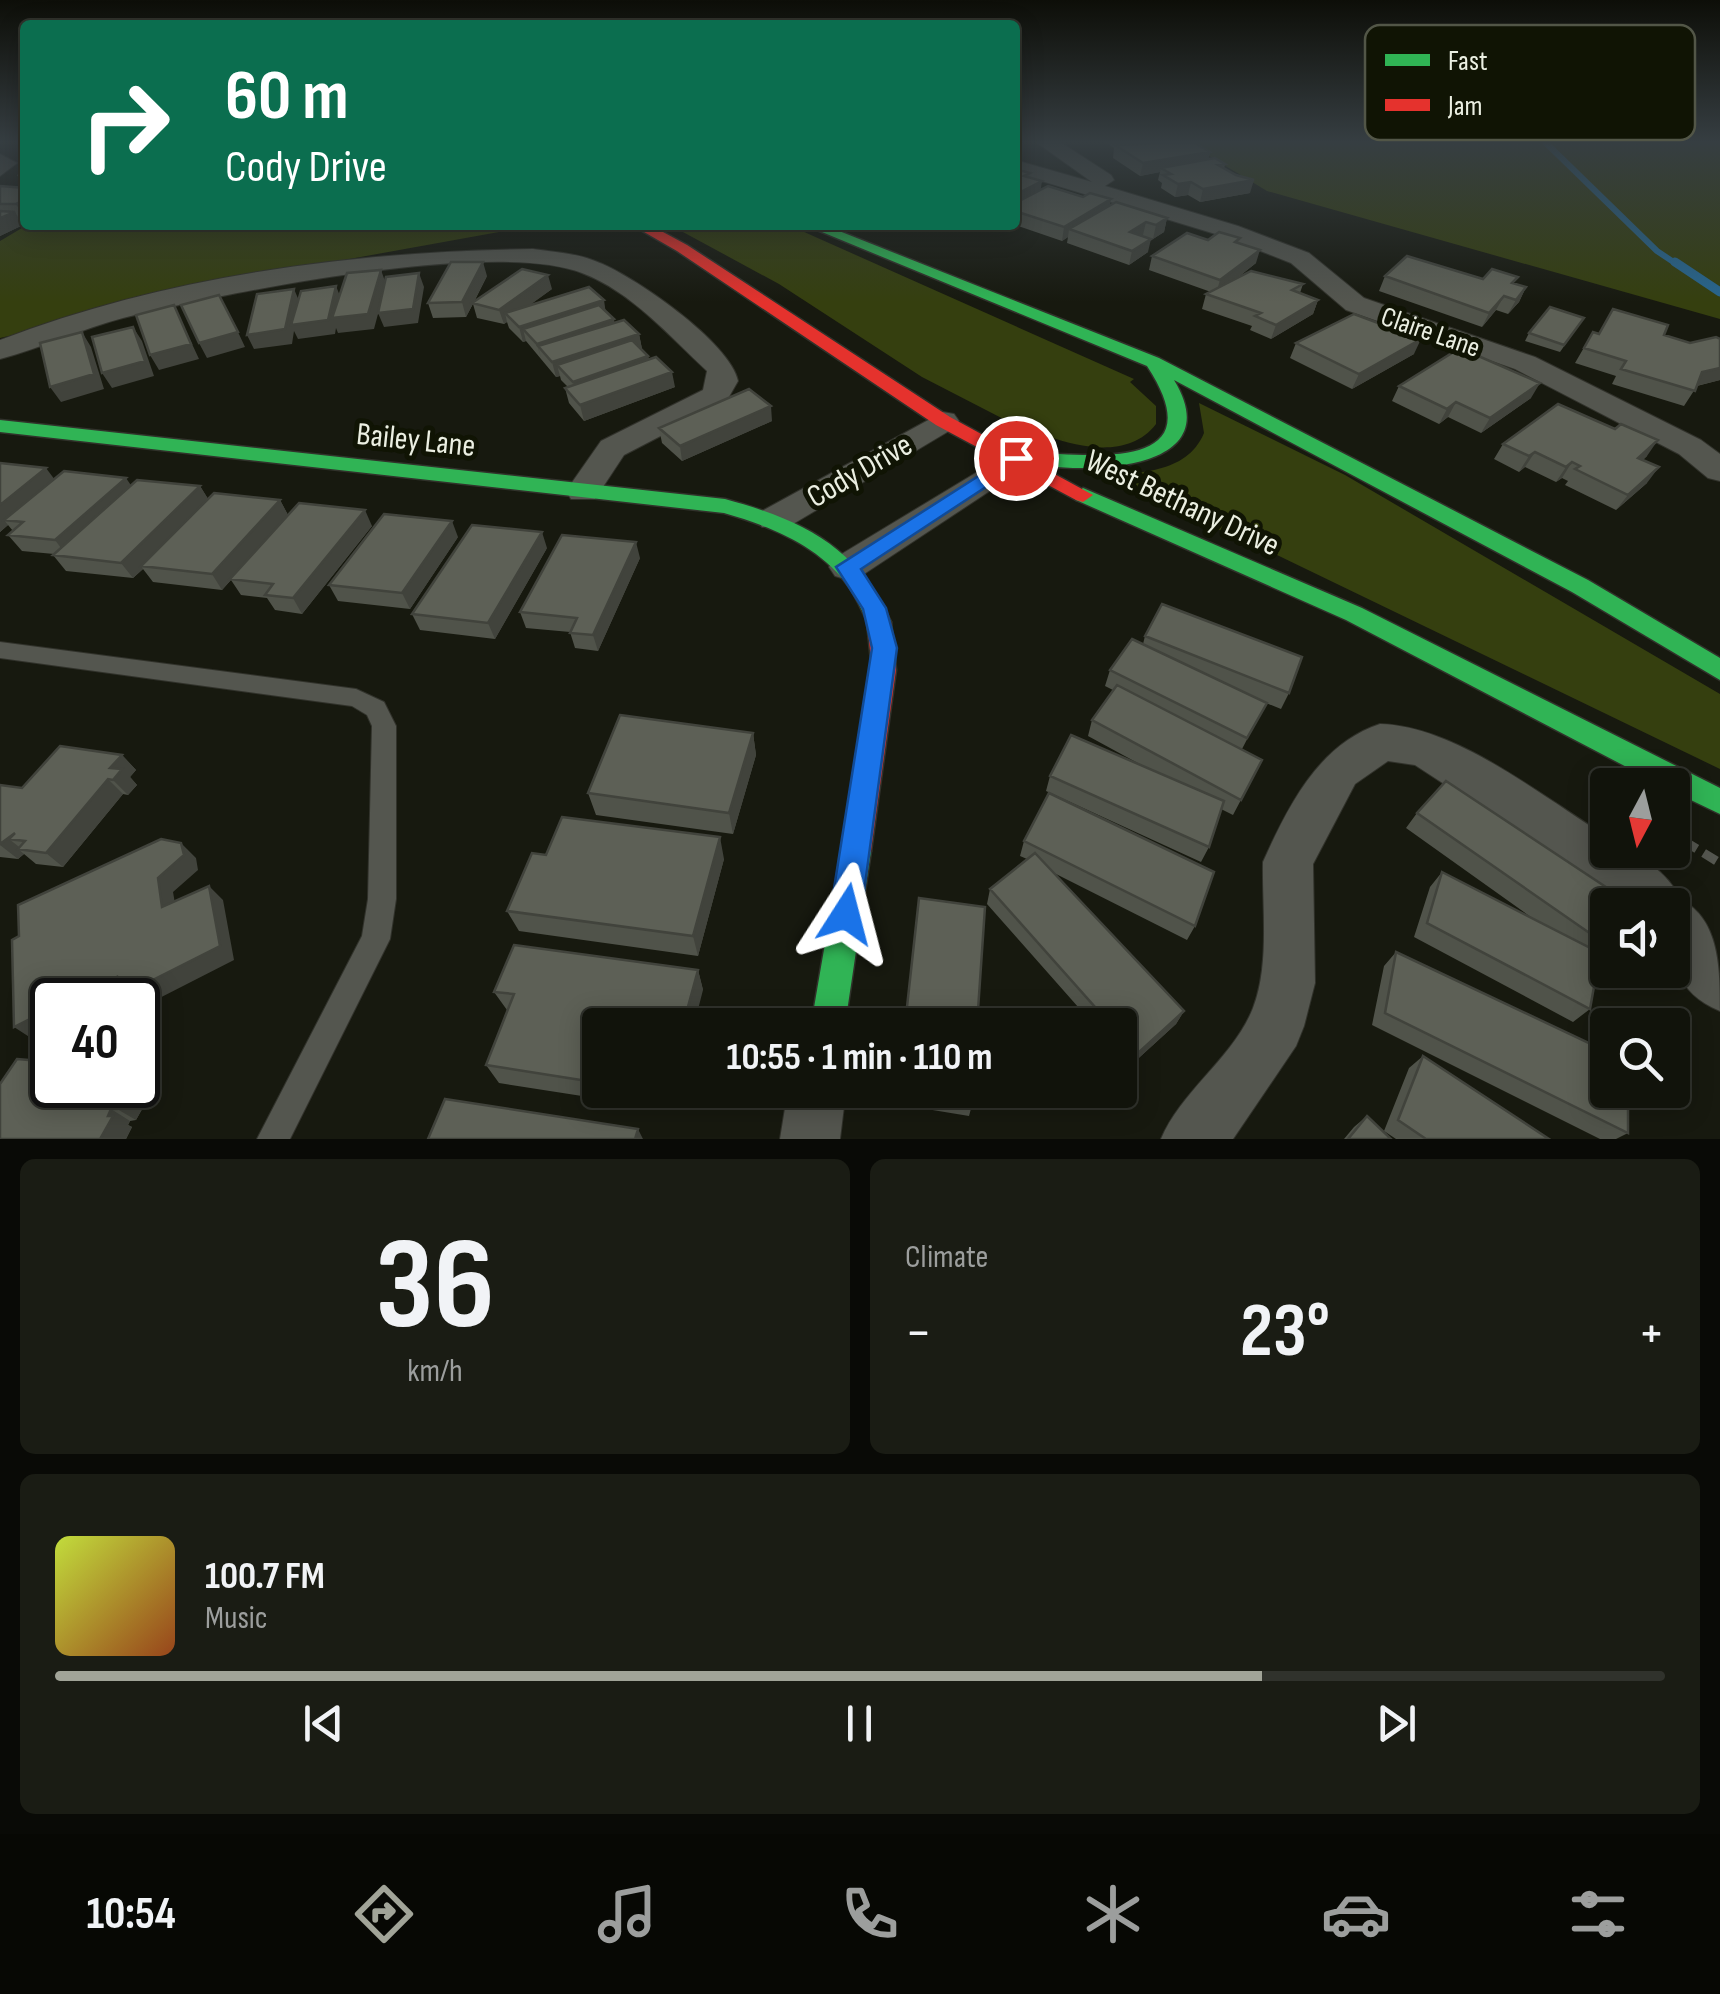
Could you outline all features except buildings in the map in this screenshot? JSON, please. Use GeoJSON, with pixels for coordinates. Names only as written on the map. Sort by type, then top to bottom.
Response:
{"type":"FeatureCollection","features":[{"type":"Feature","properties":{"kind":"main road","name":"West Bethany Drive"},"geometry":{"type":"LineString","coordinates":[[649,230],[944,421],[1106,506],[1354,614],[1720,802]]}},
{"type":"Feature","properties":{"kind":"main road"},"geometry":{"type":"LineString","coordinates":[[824,230],[1153,362],[1580,586],[1720,670]]}},
{"type":"Feature","properties":{"kind":"main road"},"geometry":{"type":"LineString","coordinates":[[1016,458],[1120,461],[1148,456],[1167,446],[1176,434],[1180,403],[1153,362]]}},
{"type":"Feature","properties":{"kind":"main road","name":"Bailey Lane"},"geometry":{"type":"LineString","coordinates":[[0,426],[725,506],[776,519],[818,541],[848,567],[874,608],[884,648],[881,694],[831,1008]]}},
{"type":"Feature","properties":{"kind":"street","name":"Claire Lane"},"geometry":{"type":"LineString","coordinates":[[1113,195],[1300,258],[1355,304],[1525,363],[1690,447],[1720,471]]}},
{"type":"Feature","properties":{"kind":"street","name":"Claire Lane"},"geometry":{"type":"LineString","coordinates":[[1126,195],[1138,203]]}},
{"type":"Feature","properties":{"kind":"street"},"geometry":{"type":"LineString","coordinates":[[0,350],[48,332],[173,301],[413,261],[499,254],[578,262],[611,276],[661,315],[721,369],[724,381],[715,396],[612,448],[583,491]]}},
{"type":"Feature","properties":{"kind":"street","name":"Cody Drive"},"geometry":{"type":"LineString","coordinates":[[776,519],[944,421]]}},
{"type":"Feature","properties":{"kind":"street"},"geometry":{"type":"LineString","coordinates":[[848,567],[1016,458]]}},
{"type":"Feature","properties":{"kind":"street"},"geometry":{"type":"LineString","coordinates":[[1191,1139],[1212,1118],[1276,1026],[1288,983],[1288,862],[1339,770],[1357,754],[1380,742],[1406,743],[1431,752],[1621,872],[1638,888]]}},
{"type":"Feature","properties":{"kind":"street"},"geometry":{"type":"LineString","coordinates":[[1690,945],[1720,984]]}},
{"type":"Feature","properties":{"kind":"street"},"geometry":{"type":"LineString","coordinates":[[810,1139],[815,1108]]}},
{"type":"Feature","properties":{"kind":"lane"},"geometry":{"type":"LineString","coordinates":[[0,650],[356,698],[376,709],[384,726],[382,899],[376,939],[273,1139]]}},
{"type":"Feature","properties":{"kind":"path"},"geometry":{"type":"LineString","coordinates":[[1690,845],[1720,863]]}},
{"type":"Feature","properties":{"kind":"green space"},"geometry":{"type":"Polygon","coordinates":[[[1282,195],[1720,195],[1720,319],[1282,195]]]}},
{"type":"Feature","properties":{"kind":"green space"},"geometry":{"type":"Polygon","coordinates":[[[20,229],[510,230],[344,260],[0,338],[0,241],[20,229]]]}},
{"type":"Feature","properties":{"kind":"green space"},"geometry":{"type":"Polygon","coordinates":[[[679,230],[802,231],[1134,379],[1130,382],[1156,406],[1156,424],[1146,435],[1120,446],[1092,447],[1050,437],[1046,441],[922,377],[779,284],[679,230]]]}},
{"type":"Feature","properties":{"kind":"green space"},"geometry":{"type":"Polygon","coordinates":[[[1199,403],[1345,475],[1720,694],[1720,769],[1277,555],[1102,479],[1159,469],[1185,457],[1204,433],[1199,403]]]}},
{"type":"Feature","properties":{"kind":"waterway"},"geometry":{"type":"LineString","coordinates":[[1600,195],[1657,251],[1678,265]]}},
{"type":"Feature","properties":{"kind":"waterway"},"geometry":{"type":"LineString","coordinates":[[1675,262],[1720,292]]}},
{"type":"Feature","properties":{"kind":"traffic: fast"},"geometry":{"type":"LineString","coordinates":[[824,230],[1153,362],[1580,586],[1720,670]]}},
{"type":"Feature","properties":{"kind":"traffic: fast"},"geometry":{"type":"LineString","coordinates":[[1028,458],[1113,460],[1156,450],[1171,440],[1179,426],[1179,409],[1153,362]]}},
{"type":"Feature","properties":{"kind":"traffic: fast"},"geometry":{"type":"LineString","coordinates":[[0,426],[725,506],[773,522],[818,544],[855,577],[879,622]]}},
{"type":"Feature","properties":{"kind":"traffic: fast"},"geometry":{"type":"LineString","coordinates":[[1083,495],[1354,614],[1720,802]]}},
{"type":"Feature","properties":{"kind":"traffic: fast"},"geometry":{"type":"LineString","coordinates":[[831,1008],[856,851]]}},
{"type":"Feature","properties":{"kind":"traffic: jam"},"geometry":{"type":"LineString","coordinates":[[648,230],[682,248],[943,421],[1083,495]]}},
{"type":"Feature","properties":{"kind":"traffic: jam"},"geometry":{"type":"LineString","coordinates":[[856,851],[884,670],[879,622]]}},
{"type":"Feature","properties":{"kind":"route"},"geometry":{"type":"LineString","coordinates":[[846,914],[881,694],[884,648],[874,608],[848,567],[1016,458]]}}]}
